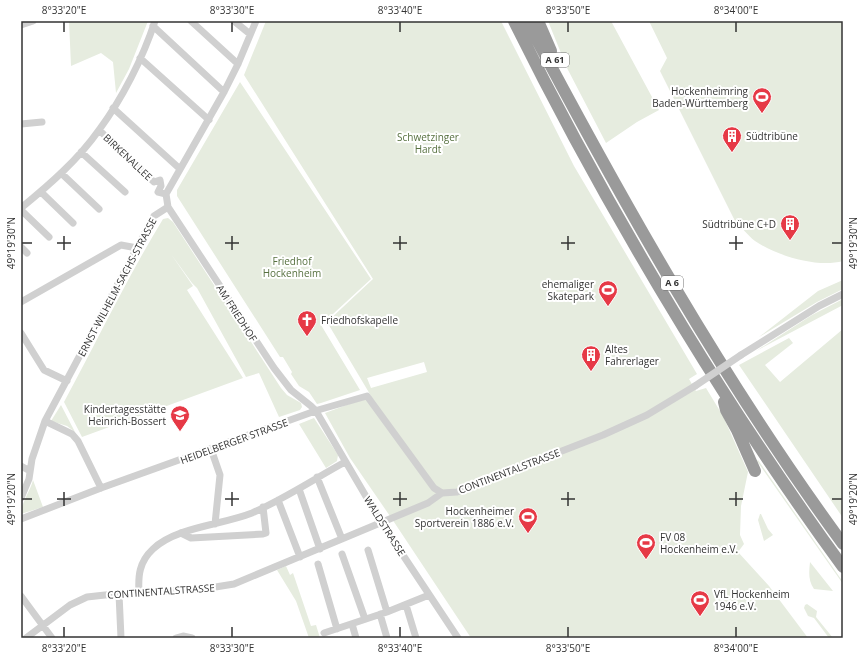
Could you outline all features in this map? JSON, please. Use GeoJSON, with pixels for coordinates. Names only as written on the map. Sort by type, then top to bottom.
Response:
{"type":"FeatureCollection","features":[{"type":"Feature","properties":{"kind":"highway","name":"A 6"},"geometry":{"type":"LineString","coordinates":[[514,21],[569,129],[636,250],[719,386],[778,475],[843,567]]}},
{"type":"Feature","properties":{"kind":"highway","name":"A 6"},"geometry":{"type":"LineString","coordinates":[[527,21],[649,243],[695,321],[770,440],[843,544]]}},
{"type":"Feature","properties":{"kind":"highway","name":"A 61"},"geometry":{"type":"LineString","coordinates":[[538,21],[565,82],[570,101]]}},
{"type":"Feature","properties":{"kind":"highway"},"geometry":{"type":"LineString","coordinates":[[719,386],[726,410],[737,430],[755,471]]}},
{"type":"Feature","properties":{"kind":"street"},"geometry":{"type":"LineString","coordinates":[[21,25],[33,21]]}},
{"type":"Feature","properties":{"kind":"street"},"geometry":{"type":"LineString","coordinates":[[191,21],[238,64]]}},
{"type":"Feature","properties":{"kind":"street"},"geometry":{"type":"LineString","coordinates":[[234,21],[250,34]]}},
{"type":"Feature","properties":{"kind":"street"},"geometry":{"type":"LineString","coordinates":[[168,207],[166,194],[224,92],[238,64],[256,21]]}},
{"type":"Feature","properties":{"kind":"street","name":"BIRKENALLEE"},"geometry":{"type":"LineString","coordinates":[[49,237],[21,209],[61,173],[99,130],[127,84],[140,58],[154,23],[224,92]]}},
{"type":"Feature","properties":{"kind":"street"},"geometry":{"type":"LineString","coordinates":[[140,58],[209,120]]}},
{"type":"Feature","properties":{"kind":"street"},"geometry":{"type":"LineString","coordinates":[[113,108],[180,169]]}},
{"type":"Feature","properties":{"kind":"street"},"geometry":{"type":"LineString","coordinates":[[21,124],[42,122]]}},
{"type":"Feature","properties":{"kind":"street","name":"BIRKENALLEE"},"geometry":{"type":"LineString","coordinates":[[99,130],[154,182],[160,180],[161,186],[158,192],[166,194]]}},
{"type":"Feature","properties":{"kind":"street"},"geometry":{"type":"LineString","coordinates":[[81,152],[125,192]]}},
{"type":"Feature","properties":{"kind":"street"},"geometry":{"type":"LineString","coordinates":[[61,173],[98,209]]}},
{"type":"Feature","properties":{"kind":"street"},"geometry":{"type":"LineString","coordinates":[[41,192],[73,223]]}},
{"type":"Feature","properties":{"kind":"street","name":"ERNST-WILHELM-SACHS-STRASSE"},"geometry":{"type":"LineString","coordinates":[[21,498],[29,479],[32,459],[45,421],[154,216],[168,207]]}},
{"type":"Feature","properties":{"kind":"street","name":"AM FRIEDHOF"},"geometry":{"type":"LineString","coordinates":[[168,207],[274,368],[291,390],[316,411]]}},
{"type":"Feature","properties":{"kind":"street"},"geometry":{"type":"LineString","coordinates":[[21,302],[121,245],[137,248]]}},
{"type":"Feature","properties":{"kind":"street"},"geometry":{"type":"LineString","coordinates":[[21,247],[27,253]]}},
{"type":"Feature","properties":{"kind":"street","name":"CONTINENTALSTRASSE"},"geometry":{"type":"LineString","coordinates":[[26,638],[70,605],[87,597],[203,589],[234,584],[428,502],[442,493],[457,492],[603,435],[647,415],[819,306],[843,294]]}},
{"type":"Feature","properties":{"kind":"street"},"geometry":{"type":"LineString","coordinates":[[21,333],[44,370],[67,381]]}},
{"type":"Feature","properties":{"kind":"street","name":"HEIDELBERGER STRASSE"},"geometry":{"type":"LineString","coordinates":[[21,519],[101,488],[316,411],[367,396],[434,488],[442,493]]}},
{"type":"Feature","properties":{"kind":"street","name":"WALDSTRASSE"},"geometry":{"type":"LineString","coordinates":[[316,411],[381,522],[458,638]]}},
{"type":"Feature","properties":{"kind":"street"},"geometry":{"type":"LineString","coordinates":[[45,421],[72,434],[101,488]]}},
{"type":"Feature","properties":{"kind":"street"},"geometry":{"type":"LineString","coordinates":[[211,449],[220,475],[215,524]]}},
{"type":"Feature","properties":{"kind":"street"},"geometry":{"type":"LineString","coordinates":[[139,593],[138,575],[145,558],[158,544],[181,533],[252,513],[299,489],[345,462]]}},
{"type":"Feature","properties":{"kind":"street"},"geometry":{"type":"LineString","coordinates":[[21,466],[30,471]]}},
{"type":"Feature","properties":{"kind":"street"},"geometry":{"type":"LineString","coordinates":[[317,478],[342,539]]}},
{"type":"Feature","properties":{"kind":"street"},"geometry":{"type":"LineString","coordinates":[[299,489],[320,548]]}},
{"type":"Feature","properties":{"kind":"street"},"geometry":{"type":"LineString","coordinates":[[278,500],[300,557]]}},
{"type":"Feature","properties":{"kind":"street"},"geometry":{"type":"LineString","coordinates":[[181,533],[191,538],[263,534],[266,533],[263,507]]}},
{"type":"Feature","properties":{"kind":"street"},"geometry":{"type":"LineString","coordinates":[[368,550],[384,613],[387,638]]}},
{"type":"Feature","properties":{"kind":"street"},"geometry":{"type":"LineString","coordinates":[[342,554],[365,619]]}},
{"type":"Feature","properties":{"kind":"street"},"geometry":{"type":"LineString","coordinates":[[318,564],[337,629]]}},
{"type":"Feature","properties":{"kind":"street"},"geometry":{"type":"LineString","coordinates":[[119,594],[121,638]]}},
{"type":"Feature","properties":{"kind":"street"},"geometry":{"type":"LineString","coordinates":[[324,633],[384,613],[429,595]]}},
{"type":"Feature","properties":{"kind":"street"},"geometry":{"type":"LineString","coordinates":[[21,596],[52,638]]}},
{"type":"Feature","properties":{"kind":"street"},"geometry":{"type":"LineString","coordinates":[[406,605],[416,638]]}},
{"type":"Feature","properties":{"kind":"street"},"geometry":{"type":"LineString","coordinates":[[352,624],[356,638]]}},
{"type":"Feature","properties":{"kind":"street"},"geometry":{"type":"LineString","coordinates":[[176,638],[183,636],[192,638]]}},
{"type":"Feature","properties":{"kind":"green space"},"geometry":{"type":"Polygon","coordinates":[[[69,21],[148,21],[129,69],[116,93],[113,62],[101,53],[71,66],[69,21]]]}},
{"type":"Feature","properties":{"kind":"green space","name":"Schwetzinger Hardt"},"geometry":{"type":"Polygon","coordinates":[[[266,21],[501,21],[574,166],[697,374],[689,379],[696,391],[706,388],[723,416],[748,472],[741,506],[740,535],[744,544],[738,552],[769,586],[808,638],[471,638],[350,458],[325,413],[371,396],[327,322],[373,279],[244,75],[266,21]],[[424,362],[367,378],[371,388],[427,372],[424,362]]]}},
{"type":"Feature","properties":{"kind":"green space"},"geometry":{"type":"Polygon","coordinates":[[[548,21],[611,21],[659,110],[637,122],[606,143],[567,68],[548,21]]]}},
{"type":"Feature","properties":{"kind":"green space","name":"Hockenheimring Baden-Württemberg"},"geometry":{"type":"Polygon","coordinates":[[[649,21],[843,21],[843,261],[821,263],[786,256],[755,241],[735,221],[660,71],[667,58],[649,21]]]}},
{"type":"Feature","properties":{"kind":"green space","name":"Friedhof Hockenheim"},"geometry":{"type":"Polygon","coordinates":[[[240,82],[371,279],[321,325],[360,390],[317,404],[309,392],[299,386],[291,374],[292,372],[283,357],[280,357],[177,196],[177,190],[240,82]]]}},
{"type":"Feature","properties":{"kind":"green space"},"geometry":{"type":"Polygon","coordinates":[[[168,218],[173,222],[281,388],[287,395],[301,403],[302,407],[300,410],[279,417],[259,373],[246,377],[197,288],[171,254],[193,286],[187,290],[243,378],[82,437],[64,402],[137,264],[163,219],[168,218]]]}},
{"type":"Feature","properties":{"kind":"green space"},"geometry":{"type":"Polygon","coordinates":[[[843,280],[843,289],[817,302],[759,337],[818,291],[843,280]]]}},
{"type":"Feature","properties":{"kind":"green space"},"geometry":{"type":"Polygon","coordinates":[[[843,299],[843,305],[756,351],[812,315],[843,299]]]}},
{"type":"Feature","properties":{"kind":"green space"},"geometry":{"type":"Polygon","coordinates":[[[843,329],[843,518],[739,365],[789,338],[793,343],[765,365],[780,382],[843,329]]]}},
{"type":"Feature","properties":{"kind":"green space"},"geometry":{"type":"Polygon","coordinates":[[[61,405],[75,432],[67,426],[51,421],[61,405]]]}},
{"type":"Feature","properties":{"kind":"green space"},"geometry":{"type":"Polygon","coordinates":[[[314,418],[338,455],[337,461],[326,468],[299,424],[314,418]]]}},
{"type":"Feature","properties":{"kind":"green space"},"geometry":{"type":"Polygon","coordinates":[[[758,460],[843,582],[843,584],[757,461],[758,460]]]}},
{"type":"Feature","properties":{"kind":"green space"},"geometry":{"type":"Polygon","coordinates":[[[33,480],[43,507],[21,514],[22,506],[33,480]]]}},
{"type":"Feature","properties":{"kind":"green space"},"geometry":{"type":"Polygon","coordinates":[[[760,514],[773,535],[764,541],[758,520],[760,514]]]}},
{"type":"Feature","properties":{"kind":"green space"},"geometry":{"type":"Polygon","coordinates":[[[810,562],[833,591],[814,589],[809,573],[810,562]]]}},
{"type":"Feature","properties":{"kind":"green space"},"geometry":{"type":"Polygon","coordinates":[[[286,566],[290,575],[293,573],[311,626],[316,625],[320,638],[309,638],[296,601],[277,570],[286,566]]]}},
{"type":"Feature","properties":{"kind":"green space"},"geometry":{"type":"Polygon","coordinates":[[[807,604],[817,611],[816,617],[833,638],[829,638],[814,618],[808,616],[804,608],[807,604]]]}},
{"type":"Feature","properties":{"kind":"place","name":"Hockenheimring Baden-Württemberg"},"geometry":{"type":"Point","coordinates":[762,114]}},
{"type":"Feature","properties":{"kind":"place","name":"Südtribüne"},"geometry":{"type":"Point","coordinates":[732,153]}},
{"type":"Feature","properties":{"kind":"place","name":"Südtribüne C+D"},"geometry":{"type":"Point","coordinates":[790,241]}},
{"type":"Feature","properties":{"kind":"place","name":"ehemaliger Skatepark"},"geometry":{"type":"Point","coordinates":[608,307]}},
{"type":"Feature","properties":{"kind":"place","name":"Friedhofskapelle"},"geometry":{"type":"Point","coordinates":[307,337]}},
{"type":"Feature","properties":{"kind":"place","name":"Altes Fahrerlager"},"geometry":{"type":"Point","coordinates":[591,372]}},
{"type":"Feature","properties":{"kind":"place","name":"Kindertagesstätte Heinrich-Bossert"},"geometry":{"type":"Point","coordinates":[180,432]}},
{"type":"Feature","properties":{"kind":"place","name":"Hockenheimer Sportverein 1886 e.V."},"geometry":{"type":"Point","coordinates":[528,534]}},
{"type":"Feature","properties":{"kind":"place","name":"FV 08 Hockenheim e.V."},"geometry":{"type":"Point","coordinates":[646,560]}},
{"type":"Feature","properties":{"kind":"place","name":"VfL Hockenheim 1946 e.V."},"geometry":{"type":"Point","coordinates":[700,617]}}]}
